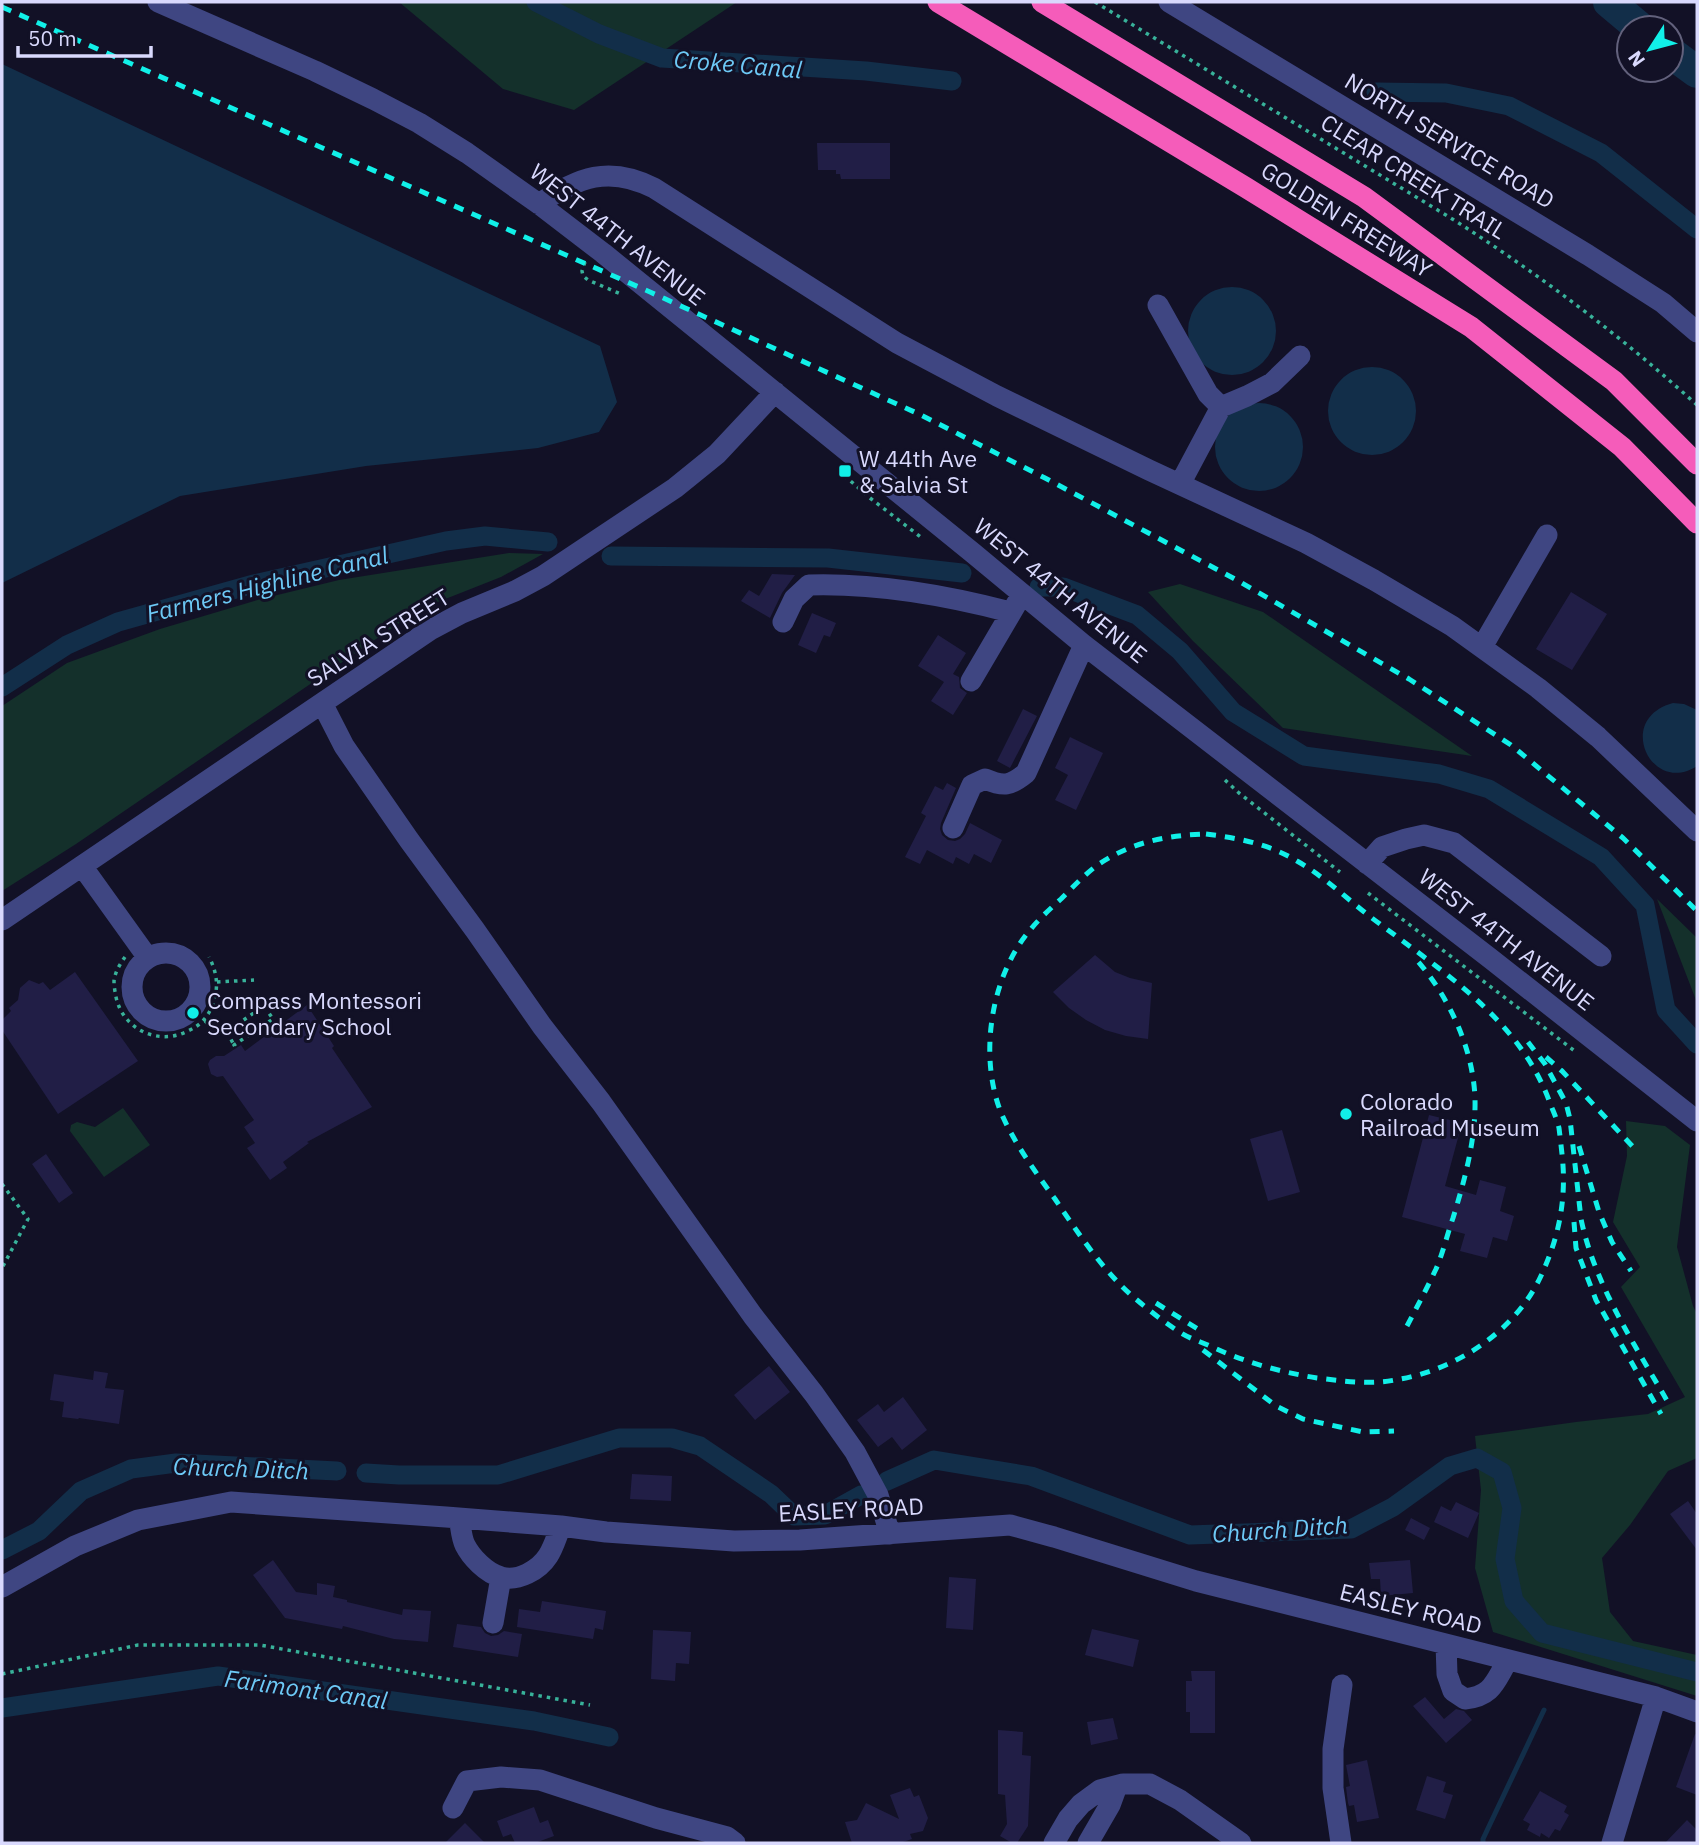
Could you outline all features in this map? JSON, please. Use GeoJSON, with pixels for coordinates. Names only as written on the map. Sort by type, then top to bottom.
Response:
{"type":"FeatureCollection","features":[{"type":"Feature","properties":{"kind":"highway","name":"GOLDEN FREEWAY"},"geometry":{"type":"LineString","coordinates":[[938,2],[1471,327],[1622,447],[1697,523]]}},
{"type":"Feature","properties":{"kind":"highway","name":"GOLDEN FREEWAY"},"geometry":{"type":"LineString","coordinates":[[1042,2],[1364,197],[1614,381],[1697,464]]}},
{"type":"Feature","properties":{"kind":"street","name":"WEST 44TH AVENUE"},"geometry":{"type":"LineString","coordinates":[[158,2],[303,65],[419,123],[539,204],[973,552],[1084,645],[1697,1121]]}},
{"type":"Feature","properties":{"kind":"street","name":"NORTH SERVICE ROAD"},"geometry":{"type":"LineString","coordinates":[[1169,2],[1588,255],[1662,303],[1697,332]]}},
{"type":"Feature","properties":{"kind":"street"},"geometry":{"type":"LineString","coordinates":[[539,204],[570,185],[594,176],[618,176],[643,182],[897,343],[997,396],[1318,549],[1441,620],[1538,688],[1598,737],[1697,831]]}},
{"type":"Feature","properties":{"kind":"street"},"geometry":{"type":"LineString","coordinates":[[1158,305],[1208,394],[1221,407]]}},
{"type":"Feature","properties":{"kind":"street"},"geometry":{"type":"LineString","coordinates":[[1180,484],[1221,407],[1272,383],[1300,356]]}},
{"type":"Feature","properties":{"kind":"street","name":"SALVIA STREET"},"geometry":{"type":"LineString","coordinates":[[2,920],[444,622],[543,576],[675,488],[717,454],[775,392]]}},
{"type":"Feature","properties":{"kind":"street"},"geometry":{"type":"LineString","coordinates":[[1482,647],[1547,535]]}},
{"type":"Feature","properties":{"kind":"street"},"geometry":{"type":"LineString","coordinates":[[783,622],[794,599],[809,585],[845,584],[958,598],[1010,612]]}},
{"type":"Feature","properties":{"kind":"street"},"geometry":{"type":"LineString","coordinates":[[971,681],[1021,592]]}},
{"type":"Feature","properties":{"kind":"street"},"geometry":{"type":"LineString","coordinates":[[953,828],[972,785],[985,779],[998,785],[1014,783],[1026,773],[1084,645]]}},
{"type":"Feature","properties":{"kind":"street"},"geometry":{"type":"LineString","coordinates":[[322,703],[344,746],[395,820],[542,1026],[609,1113],[753,1316],[814,1394],[848,1443],[878,1495],[890,1534]]}},
{"type":"Feature","properties":{"kind":"street"},"geometry":{"type":"LineString","coordinates":[[1367,864],[1382,847],[1406,839],[1424,835],[1454,843],[1601,956]]}},
{"type":"Feature","properties":{"kind":"street"},"geometry":{"type":"LineString","coordinates":[[82,866],[148,958]]}},
{"type":"Feature","properties":{"kind":"street","name":"EASLEY ROAD"},"geometry":{"type":"LineString","coordinates":[[2,1587],[75,1546],[138,1520],[231,1502],[734,1541],[800,1540],[1010,1525],[1196,1581],[1656,1698],[1697,1712]]}},
{"type":"Feature","properties":{"kind":"street"},"geometry":{"type":"LineString","coordinates":[[459,1518],[464,1542],[472,1556],[484,1568],[501,1577],[520,1577],[539,1566],[549,1555],[561,1526]]}},
{"type":"Feature","properties":{"kind":"street"},"geometry":{"type":"LineString","coordinates":[[493,1623],[501,1577]]}},
{"type":"Feature","properties":{"kind":"street"},"geometry":{"type":"LineString","coordinates":[[1446,1644],[1447,1674],[1453,1691],[1465,1699],[1478,1697],[1489,1691],[1508,1660]]}},
{"type":"Feature","properties":{"kind":"street"},"geometry":{"type":"LineString","coordinates":[[1341,1843],[1333,1788],[1333,1749],[1342,1685]]}},
{"type":"Feature","properties":{"kind":"street"},"geometry":{"type":"LineString","coordinates":[[1612,1843],[1656,1698]]}},
{"type":"Feature","properties":{"kind":"street"},"geometry":{"type":"LineString","coordinates":[[453,1808],[467,1781],[500,1777],[540,1780],[656,1818],[727,1837],[735,1843]]}},
{"type":"Feature","properties":{"kind":"street"},"geometry":{"type":"LineString","coordinates":[[1054,1843],[1068,1819],[1081,1804],[1100,1790],[1150,1784],[1180,1800],[1241,1843]]}},
{"type":"Feature","properties":{"kind":"street"},"geometry":{"type":"LineString","coordinates":[[1088,1843],[1110,1805],[1117,1786]]}},
{"type":"Feature","properties":{"kind":"path","name":"CLEAR CREEK TRAIL"},"geometry":{"type":"LineString","coordinates":[[1095,2],[1510,257],[1566,296],[1623,341],[1697,405]]}},
{"type":"Feature","properties":{"kind":"path"},"geometry":{"type":"LineString","coordinates":[[217,982],[254,979]]}},
{"type":"Feature","properties":{"kind":"path"},"geometry":{"type":"LineString","coordinates":[[205,1021],[222,1037],[227,1032],[264,1006],[273,1019],[235,1047],[227,1032]]}},
{"type":"Feature","properties":{"kind":"path"},"geometry":{"type":"LineString","coordinates":[[2,1184],[28,1219],[2,1268]]}},
{"type":"Feature","properties":{"kind":"path"},"geometry":{"type":"LineString","coordinates":[[2,1674],[138,1645],[260,1645],[590,1705]]}},
{"type":"Feature","properties":{"kind":"green space"},"geometry":{"type":"Polygon","coordinates":[[[399,2],[737,2],[574,110],[503,89],[399,2]]]}},
{"type":"Feature","properties":{"kind":"green space"},"geometry":{"type":"Polygon","coordinates":[[[509,553],[543,554],[501,577],[420,609],[76,844],[2,891],[2,706],[67,663],[160,629],[261,599],[339,580],[509,553]]]}},
{"type":"Feature","properties":{"kind":"green space"},"geometry":{"type":"Polygon","coordinates":[[[1180,584],[1263,612],[1472,756],[1283,728],[1193,641],[1148,592],[1180,584]]]}},
{"type":"Feature","properties":{"kind":"green space"},"geometry":{"type":"Polygon","coordinates":[[[1657,899],[1697,938],[1697,1001],[1696,1000],[1657,899]]]}},
{"type":"Feature","properties":{"kind":"green space"},"geometry":{"type":"Polygon","coordinates":[[[123,1108],[150,1145],[104,1177],[70,1131],[71,1125],[77,1122],[95,1127],[123,1108]]]}},
{"type":"Feature","properties":{"kind":"green space"},"geometry":{"type":"Polygon","coordinates":[[[1626,1121],[1665,1126],[1690,1145],[1677,1247],[1697,1314],[1697,1458],[1668,1471],[1630,1525],[1602,1558],[1610,1612],[1633,1641],[1697,1655],[1697,1696],[1493,1632],[1475,1568],[1481,1490],[1475,1436],[1648,1414],[1685,1397],[1621,1287],[1640,1267],[1613,1222],[1627,1156],[1626,1121]]]}},
{"type":"Feature","properties":{"kind":"water"},"geometry":{"type":"Polygon","coordinates":[[[2,64],[600,346],[617,402],[599,432],[538,448],[366,466],[180,496],[2,583],[2,64]]]}},
{"type":"Feature","properties":{"kind":"water"},"geometry":{"type":"Polygon","coordinates":[[[1223,287],[1241,287],[1257,294],[1269,306],[1276,322],[1276,340],[1269,356],[1257,368],[1241,375],[1223,375],[1207,368],[1195,356],[1188,340],[1188,322],[1195,306],[1207,294],[1223,287]]]}},
{"type":"Feature","properties":{"kind":"water"},"geometry":{"type":"Polygon","coordinates":[[[1372,367],[1389,370],[1403,380],[1413,394],[1416,411],[1413,428],[1403,442],[1389,452],[1372,455],[1355,452],[1341,442],[1331,428],[1328,411],[1331,394],[1341,380],[1355,370],[1372,367]]]}},
{"type":"Feature","properties":{"kind":"water"},"geometry":{"type":"Polygon","coordinates":[[[1259,403],[1276,407],[1290,416],[1299,430],[1303,447],[1299,464],[1290,478],[1276,487],[1259,491],[1242,487],[1228,478],[1219,464],[1215,447],[1219,430],[1228,416],[1242,407],[1259,403]]]}},
{"type":"Feature","properties":{"kind":"water"},"geometry":{"type":"Polygon","coordinates":[[[1673,703],[1684,704],[1697,710],[1697,766],[1681,773],[1666,771],[1654,763],[1646,752],[1643,738],[1646,724],[1655,712],[1673,703]]]}},
{"type":"Feature","properties":{"kind":"building"},"geometry":{"type":"Polygon","coordinates":[[[817,143],[890,143],[890,179],[841,179],[836,170],[818,170],[817,143]]]}},
{"type":"Feature","properties":{"kind":"building"},"geometry":{"type":"Polygon","coordinates":[[[772,574],[795,575],[782,593],[770,618],[741,601],[749,590],[759,596],[772,574]]]}},
{"type":"Feature","properties":{"kind":"building"},"geometry":{"type":"Polygon","coordinates":[[[1571,592],[1607,614],[1572,670],[1536,649],[1571,592]]]}},
{"type":"Feature","properties":{"kind":"building"},"geometry":{"type":"Polygon","coordinates":[[[812,613],[836,623],[830,637],[824,635],[816,653],[798,645],[812,613]]]}},
{"type":"Feature","properties":{"kind":"building"},"geometry":{"type":"Polygon","coordinates":[[[938,635],[966,653],[953,674],[959,677],[960,688],[967,693],[953,715],[931,701],[944,682],[918,666],[938,635]]]}},
{"type":"Feature","properties":{"kind":"building"},"geometry":{"type":"Polygon","coordinates":[[[1023,709],[1037,716],[1010,768],[997,761],[1023,709]]]}},
{"type":"Feature","properties":{"kind":"building"},"geometry":{"type":"Polygon","coordinates":[[[1070,737],[1103,753],[1076,810],[1055,800],[1068,775],[1055,768],[1070,737]]]}},
{"type":"Feature","properties":{"kind":"building"},"geometry":{"type":"Polygon","coordinates":[[[947,783],[956,788],[941,823],[942,835],[948,840],[960,839],[970,823],[1002,840],[991,863],[974,854],[969,864],[956,857],[953,864],[927,850],[920,864],[905,857],[926,816],[921,813],[935,786],[943,790],[947,783]]]}},
{"type":"Feature","properties":{"kind":"building"},"geometry":{"type":"Polygon","coordinates":[[[1095,955],[1115,972],[1152,983],[1148,1039],[1105,1030],[1069,1008],[1053,992],[1095,955]]]}},
{"type":"Feature","properties":{"kind":"building"},"geometry":{"type":"Polygon","coordinates":[[[75,972],[138,1061],[58,1114],[2,1030],[2,1020],[18,1000],[20,988],[29,980],[39,984],[43,982],[50,990],[75,972]]]}},
{"type":"Feature","properties":{"kind":"building"},"geometry":{"type":"Polygon","coordinates":[[[307,1005],[372,1107],[307,1142],[309,1143],[283,1162],[287,1168],[270,1180],[247,1148],[255,1143],[244,1127],[254,1120],[223,1076],[211,1074],[208,1064],[216,1056],[224,1056],[241,1045],[245,1051],[307,1005]]]}},
{"type":"Feature","properties":{"kind":"building"},"geometry":{"type":"Polygon","coordinates":[[[1429,1115],[1462,1123],[1445,1186],[1476,1195],[1480,1180],[1506,1187],[1500,1211],[1514,1216],[1507,1241],[1493,1237],[1487,1258],[1460,1251],[1465,1234],[1402,1217],[1429,1115]]]}},
{"type":"Feature","properties":{"kind":"building"},"geometry":{"type":"Polygon","coordinates":[[[1282,1130],[1300,1192],[1268,1201],[1250,1139],[1282,1130]]]}},
{"type":"Feature","properties":{"kind":"building"},"geometry":{"type":"Polygon","coordinates":[[[46,1154],[73,1193],[59,1203],[32,1164],[46,1154]]]}},
{"type":"Feature","properties":{"kind":"building"},"geometry":{"type":"Polygon","coordinates":[[[769,1366],[790,1392],[755,1420],[734,1395],[769,1366]]]}},
{"type":"Feature","properties":{"kind":"building"},"geometry":{"type":"Polygon","coordinates":[[[94,1371],[108,1373],[105,1388],[124,1390],[119,1424],[62,1417],[64,1402],[50,1400],[54,1374],[93,1380],[94,1371]]]}},
{"type":"Feature","properties":{"kind":"building"},"geometry":{"type":"Polygon","coordinates":[[[903,1397],[927,1430],[902,1450],[892,1437],[878,1447],[857,1420],[878,1404],[884,1412],[903,1397]]]}},
{"type":"Feature","properties":{"kind":"building"},"geometry":{"type":"Polygon","coordinates":[[[632,1474],[672,1476],[671,1501],[630,1499],[632,1474]]]}},
{"type":"Feature","properties":{"kind":"building"},"geometry":{"type":"Polygon","coordinates":[[[1688,1501],[1697,1514],[1697,1550],[1670,1514],[1688,1501]]]}},
{"type":"Feature","properties":{"kind":"building"},"geometry":{"type":"Polygon","coordinates":[[[1456,1502],[1479,1513],[1468,1538],[1434,1522],[1441,1506],[1451,1511],[1456,1502]]]}},
{"type":"Feature","properties":{"kind":"building"},"geometry":{"type":"Polygon","coordinates":[[[1411,1518],[1430,1528],[1424,1540],[1405,1530],[1411,1518]]]}},
{"type":"Feature","properties":{"kind":"building"},"geometry":{"type":"Polygon","coordinates":[[[273,1560],[296,1592],[317,1595],[317,1583],[335,1586],[333,1597],[347,1602],[402,1615],[403,1609],[431,1611],[428,1642],[394,1639],[343,1626],[342,1629],[285,1618],[253,1575],[273,1560]]]}},
{"type":"Feature","properties":{"kind":"building"},"geometry":{"type":"Polygon","coordinates":[[[1410,1560],[1413,1593],[1381,1596],[1380,1579],[1371,1579],[1369,1563],[1410,1560]]]}},
{"type":"Feature","properties":{"kind":"building"},"geometry":{"type":"Polygon","coordinates":[[[949,1577],[976,1579],[973,1630],[946,1628],[949,1577]]]}},
{"type":"Feature","properties":{"kind":"building"},"geometry":{"type":"Polygon","coordinates":[[[542,1601],[606,1611],[603,1630],[595,1628],[593,1639],[517,1627],[519,1609],[540,1612],[542,1601]]]}},
{"type":"Feature","properties":{"kind":"building"},"geometry":{"type":"Polygon","coordinates":[[[457,1624],[481,1627],[491,1636],[504,1631],[522,1634],[518,1657],[453,1647],[457,1624]]]}},
{"type":"Feature","properties":{"kind":"building"},"geometry":{"type":"Polygon","coordinates":[[[1092,1629],[1139,1640],[1133,1667],[1085,1655],[1092,1629]]]}},
{"type":"Feature","properties":{"kind":"building"},"geometry":{"type":"Polygon","coordinates":[[[653,1630],[691,1632],[689,1664],[676,1663],[675,1681],[651,1679],[653,1630]]]}},
{"type":"Feature","properties":{"kind":"building"},"geometry":{"type":"Polygon","coordinates":[[[1191,1671],[1215,1671],[1215,1733],[1190,1733],[1190,1712],[1186,1712],[1186,1681],[1192,1681],[1191,1671]]]}},
{"type":"Feature","properties":{"kind":"building"},"geometry":{"type":"Polygon","coordinates":[[[1425,1697],[1444,1719],[1456,1709],[1464,1711],[1472,1720],[1446,1743],[1413,1706],[1425,1697]]]}},
{"type":"Feature","properties":{"kind":"building"},"geometry":{"type":"Polygon","coordinates":[[[1113,1718],[1118,1739],[1091,1745],[1087,1722],[1113,1718]]]}},
{"type":"Feature","properties":{"kind":"building"},"geometry":{"type":"Polygon","coordinates":[[[998,1730],[1023,1732],[1022,1755],[1031,1756],[1028,1826],[1017,1843],[1000,1836],[1007,1824],[1005,1795],[998,1794],[998,1730]]]}},
{"type":"Feature","properties":{"kind":"building"},"geometry":{"type":"Polygon","coordinates":[[[1695,1734],[1697,1735],[1697,1795],[1676,1787],[1695,1734]]]}},
{"type":"Feature","properties":{"kind":"building"},"geometry":{"type":"Polygon","coordinates":[[[1367,1760],[1379,1818],[1357,1822],[1354,1805],[1349,1806],[1348,1803],[1346,1787],[1350,1786],[1346,1765],[1367,1760]]]}},
{"type":"Feature","properties":{"kind":"building"},"geometry":{"type":"Polygon","coordinates":[[[1427,1776],[1446,1782],[1443,1792],[1453,1795],[1445,1819],[1416,1810],[1427,1776]]]}},
{"type":"Feature","properties":{"kind":"building"},"geometry":{"type":"Polygon","coordinates":[[[910,1788],[914,1797],[919,1795],[928,1818],[923,1831],[910,1834],[912,1839],[900,1843],[852,1843],[845,1822],[857,1820],[866,1803],[899,1819],[890,1795],[910,1788]]]}},
{"type":"Feature","properties":{"kind":"building"},"geometry":{"type":"Polygon","coordinates":[[[1540,1791],[1567,1806],[1564,1812],[1569,1815],[1560,1831],[1555,1829],[1549,1838],[1541,1833],[1540,1837],[1527,1830],[1530,1824],[1523,1820],[1540,1791]]]}},
{"type":"Feature","properties":{"kind":"building"},"geometry":{"type":"Polygon","coordinates":[[[534,1807],[540,1823],[548,1820],[554,1836],[535,1843],[515,1843],[511,1834],[503,1837],[497,1821],[534,1807]]]}},
{"type":"Feature","properties":{"kind":"building"},"geometry":{"type":"Polygon","coordinates":[[[1687,1820],[1697,1830],[1697,1843],[1665,1843],[1687,1820]]]}},
{"type":"Feature","properties":{"kind":"building"},"geometry":{"type":"Polygon","coordinates":[[[465,1823],[485,1843],[445,1843],[465,1823]]]}},
{"type":"Feature","properties":{"kind":"waterway","name":"Croke Canal"},"geometry":{"type":"LineString","coordinates":[[536,2],[599,34],[662,58],[866,71],[952,81]]}},
{"type":"Feature","properties":{"kind":"waterway"},"geometry":{"type":"LineString","coordinates":[[1609,2],[1623,14]]}},
{"type":"Feature","properties":{"kind":"waterway"},"geometry":{"type":"LineString","coordinates":[[1685,63],[1697,72]]}},
{"type":"Feature","properties":{"kind":"waterway","name":"Croke Canal"},"geometry":{"type":"LineString","coordinates":[[1376,92],[1446,93],[1509,106],[1601,153],[1697,229]]}},
{"type":"Feature","properties":{"kind":"waterway","name":"Farmers Highline Canal"},"geometry":{"type":"LineString","coordinates":[[2,687],[67,645],[118,622],[254,584],[446,541],[485,536],[548,542]]}},
{"type":"Feature","properties":{"kind":"waterway","name":"Farmers Highline Canal"},"geometry":{"type":"LineString","coordinates":[[611,556],[828,558],[962,573]]}},
{"type":"Feature","properties":{"kind":"waterway","name":"Farmers Highline Canal"},"geometry":{"type":"LineString","coordinates":[[1039,587],[1063,587],[1137,615],[1180,651],[1233,712],[1304,756],[1439,774],[1489,789],[1601,857],[1645,905],[1666,1010],[1697,1044]]}},
{"type":"Feature","properties":{"kind":"waterway","name":"Church Ditch"},"geometry":{"type":"LineString","coordinates":[[366,1473],[498,1475],[619,1438],[672,1438],[700,1446],[771,1494],[794,1516],[825,1515],[861,1495]]}},
{"type":"Feature","properties":{"kind":"waterway","name":"Church Ditch"},"geometry":{"type":"LineString","coordinates":[[887,1481],[934,1460],[1031,1476],[1190,1535],[1351,1529],[1393,1507],[1450,1466],[1477,1458],[1502,1472],[1512,1508],[1505,1559],[1514,1601],[1542,1633],[1697,1672]]}},
{"type":"Feature","properties":{"kind":"waterway","name":"Church Ditch"},"geometry":{"type":"LineString","coordinates":[[2,1550],[39,1531],[81,1491],[131,1469],[176,1463],[337,1471]]}},
{"type":"Feature","properties":{"kind":"waterway","name":"Farimont Canal"},"geometry":{"type":"LineString","coordinates":[[2,1708],[218,1676],[534,1721],[609,1737]]}},
{"type":"Feature","properties":{"kind":"waterway"},"geometry":{"type":"LineString","coordinates":[[1483,1843],[1544,1710]]}},
{"type":"Feature","properties":{"kind":"railway"},"geometry":{"type":"LineString","coordinates":[[2,7],[650,292],[921,415],[1233,578],[1409,679],[1511,745],[1623,838],[1697,911]]}},
{"type":"Feature","properties":{"kind":"railway"},"geometry":{"type":"LineString","coordinates":[[1206,834],[1275,850],[1319,875],[1479,1002],[1501,1024],[1537,1074],[1559,1128],[1563,1171],[1560,1218],[1552,1249],[1539,1280],[1513,1317],[1497,1333],[1459,1359],[1417,1375],[1385,1381],[1356,1382],[1317,1378],[1249,1362],[1182,1333],[1125,1290],[1103,1266],[1011,1133],[1000,1110],[994,1088],[990,1041],[998,992],[1017,949],[1045,914],[1084,876],[1112,856],[1151,841],[1206,834]]}},
{"type":"Feature","properties":{"kind":"railway"},"geometry":{"type":"LineString","coordinates":[[1407,1326],[1443,1250],[1465,1174],[1475,1113],[1473,1079],[1464,1041],[1438,988],[1415,958]]}},
{"type":"Feature","properties":{"kind":"railway"},"geometry":{"type":"LineString","coordinates":[[1528,1042],[1545,1064],[1566,1103],[1581,1219],[1596,1268],[1618,1315],[1669,1404]]}},
{"type":"Feature","properties":{"kind":"railway"},"geometry":{"type":"LineString","coordinates":[[1546,1057],[1636,1150]]}},
{"type":"Feature","properties":{"kind":"railway"},"geometry":{"type":"LineString","coordinates":[[1579,1146],[1599,1212],[1612,1242],[1631,1271]]}},
{"type":"Feature","properties":{"kind":"railway"},"geometry":{"type":"LineString","coordinates":[[1574,1222],[1576,1248],[1596,1300],[1661,1414]]}},
{"type":"Feature","properties":{"kind":"railway"},"geometry":{"type":"LineString","coordinates":[[1156,1303],[1198,1329]]}},
{"type":"Feature","properties":{"kind":"railway"},"geometry":{"type":"LineString","coordinates":[[1203,1350],[1276,1406],[1303,1419],[1363,1432],[1394,1431]]}},
{"type":"Feature","properties":{"kind":"place","name":"W 44th Ave & Salvia St"},"geometry":{"type":"Point","coordinates":[845,471]}},
{"type":"Feature","properties":{"kind":"place","name":"Compass Montessori Secondary School"},"geometry":{"type":"Point","coordinates":[193,1013]}},
{"type":"Feature","properties":{"kind":"place","name":"Colorado Railroad Museum"},"geometry":{"type":"Point","coordinates":[1346,1114]}}]}
